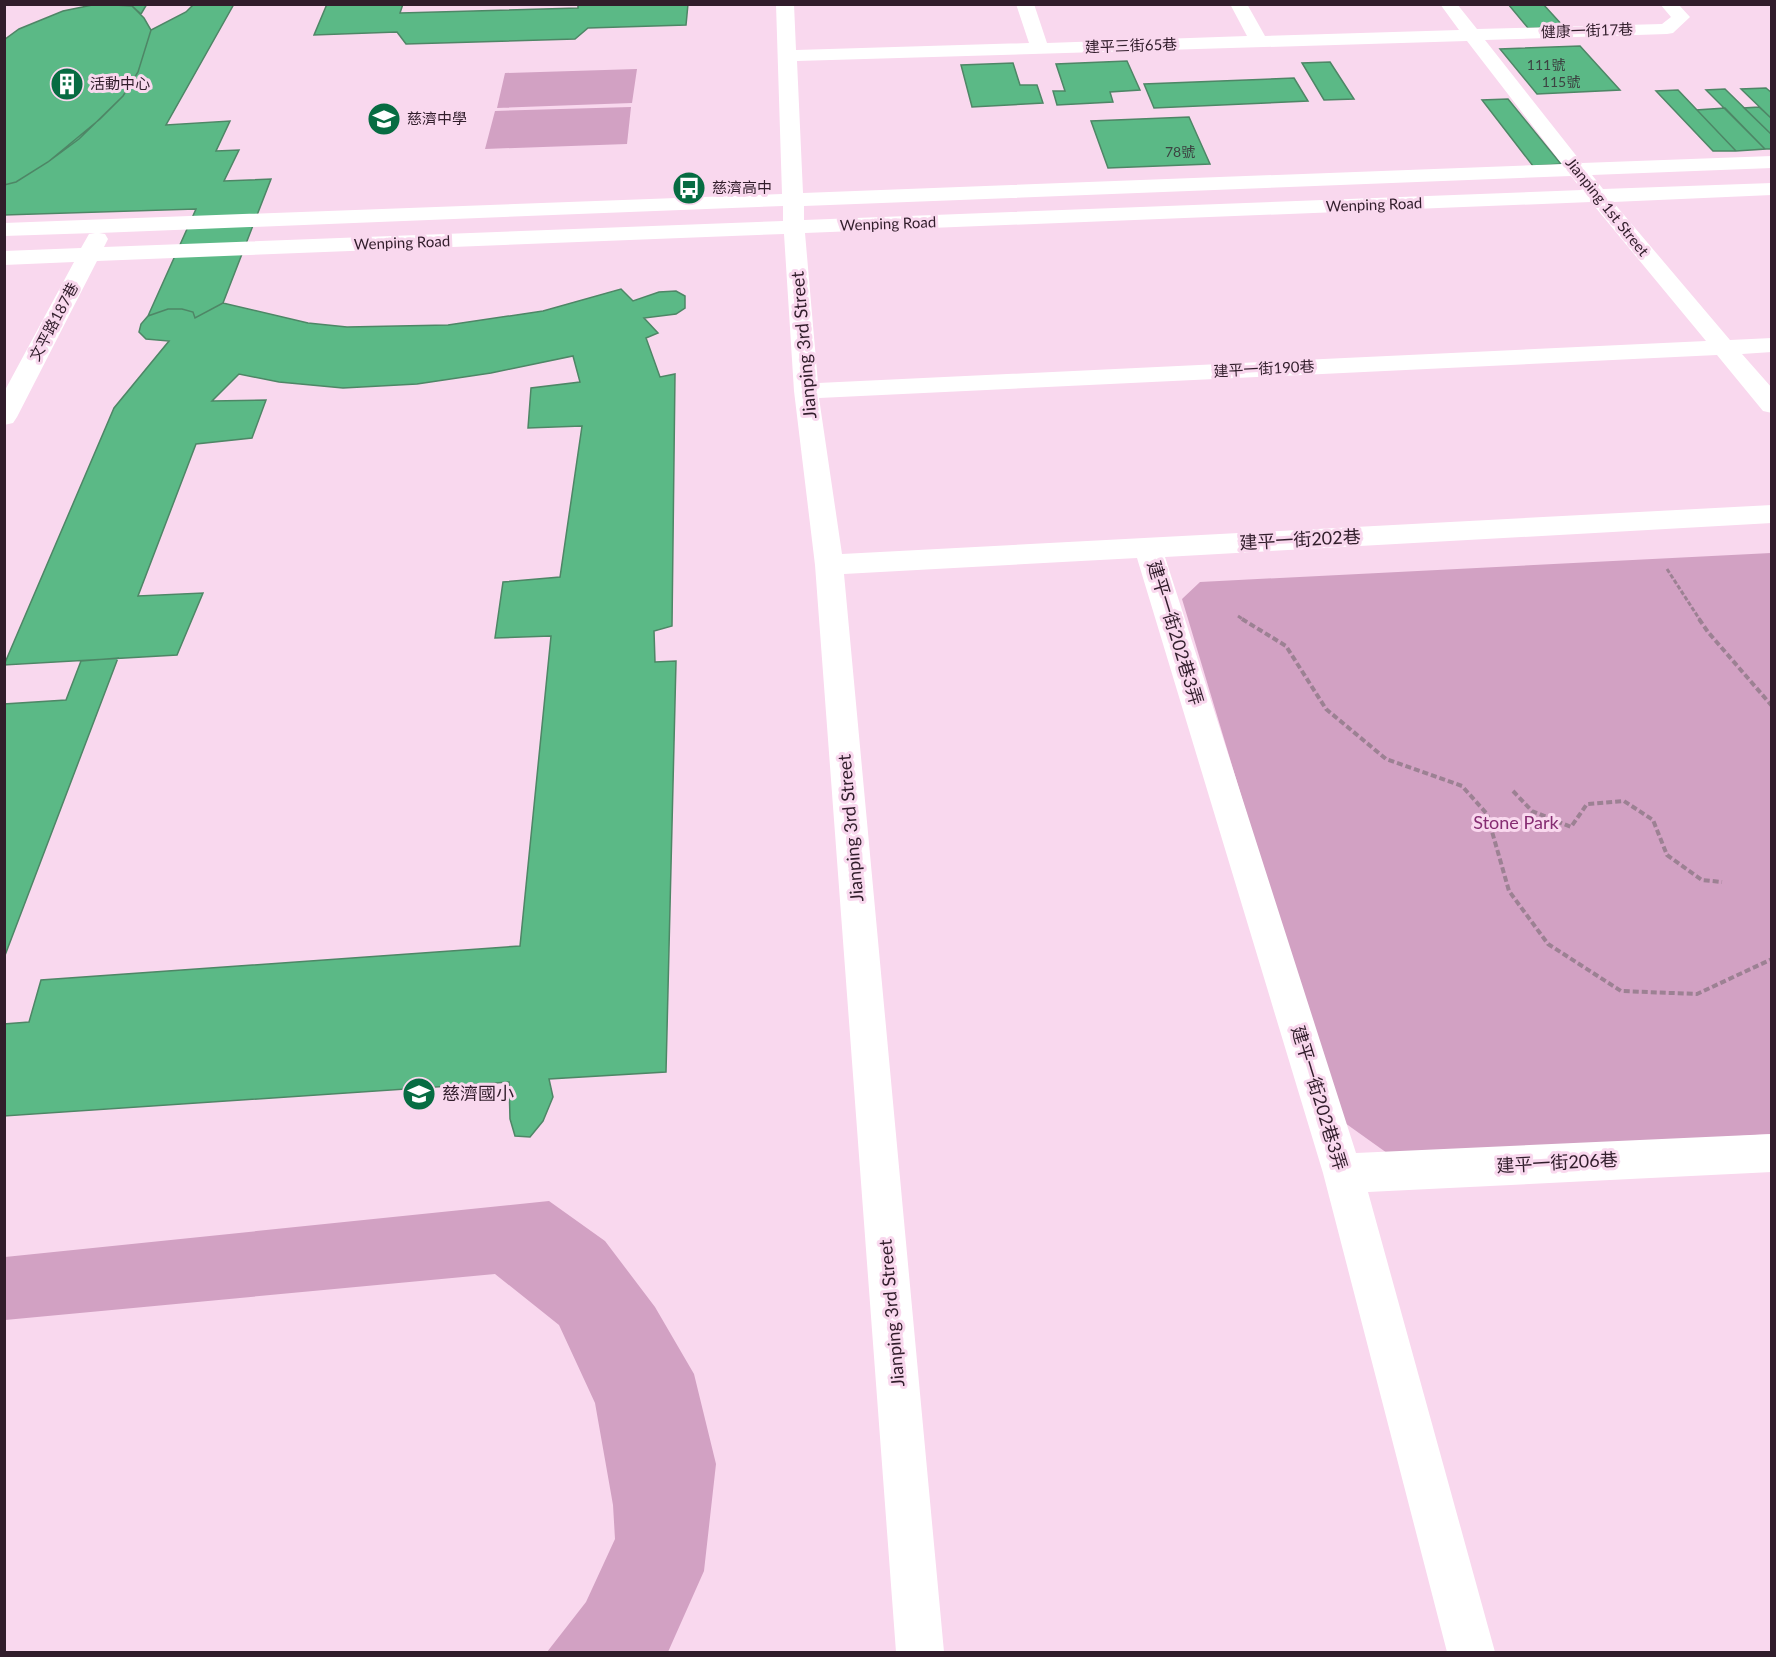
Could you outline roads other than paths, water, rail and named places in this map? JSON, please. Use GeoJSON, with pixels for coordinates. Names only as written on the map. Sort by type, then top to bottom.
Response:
{"type":"FeatureCollection","features":[{"type":"Feature","properties":{"kind":"street","name":"Jianping 3rd Street"},"geometry":{"type":"LineString","coordinates":[[785,4],[794,214],[806,391],[829,565],[920,1653]]}},
{"type":"Feature","properties":{"kind":"street"},"geometry":{"type":"LineString","coordinates":[[1025,4],[1040,49]]}},
{"type":"Feature","properties":{"kind":"street"},"geometry":{"type":"LineString","coordinates":[[1238,4],[1259,42]]}},
{"type":"Feature","properties":{"kind":"street","name":"Jianping 1st Street"},"geometry":{"type":"LineString","coordinates":[[1448,4],[1597,196],[1772,405]]}},
{"type":"Feature","properties":{"kind":"street","name":"健康一街17巷"},"geometry":{"type":"LineString","coordinates":[[1472,35],[1667,29],[1680,16],[1668,4]]}},
{"type":"Feature","properties":{"kind":"street","name":"建平三街65巷"},"geometry":{"type":"LineString","coordinates":[[789,56],[1472,35]]}},
{"type":"Feature","properties":{"kind":"street","name":"Wenping Road"},"geometry":{"type":"LineString","coordinates":[[4,258],[1577,170],[1772,162]]}},
{"type":"Feature","properties":{"kind":"street","name":"Wenping Road"},"geometry":{"type":"LineString","coordinates":[[4,230],[103,226],[794,214],[1597,196],[1772,189]]}},
{"type":"Feature","properties":{"kind":"street","name":"文平路187巷"},"geometry":{"type":"LineString","coordinates":[[4,417],[103,226]]}},
{"type":"Feature","properties":{"kind":"street","name":"建平一街190巷"},"geometry":{"type":"LineString","coordinates":[[806,391],[1772,345]]}},
{"type":"Feature","properties":{"kind":"street","name":"建平一街202巷"},"geometry":{"type":"LineString","coordinates":[[829,565],[1772,514]]}},
{"type":"Feature","properties":{"kind":"street","name":"建平一街202巷3弄"},"geometry":{"type":"LineString","coordinates":[[1148,548],[1343,1173],[1471,1653]]}},
{"type":"Feature","properties":{"kind":"street","name":"建平一街206巷"},"geometry":{"type":"LineString","coordinates":[[1343,1173],[1772,1153]]}},
{"type":"Feature","properties":{"kind":"place","name":"活動中心"},"geometry":{"type":"Point","coordinates":[67,84]}},
{"type":"Feature","properties":{"kind":"place","name":"慈濟中學"},"geometry":{"type":"Point","coordinates":[384,119]}},
{"type":"Feature","properties":{"kind":"place","name":"慈濟高中"},"geometry":{"type":"Point","coordinates":[689,188]}},
{"type":"Feature","properties":{"kind":"place","name":"慈濟國小"},"geometry":{"type":"Point","coordinates":[419,1094]}},
{"type":"Feature","properties":{"kind":"park label","name":"Stone Park"},"geometry":{"type":"Point","coordinates":[1516,823]}}]}
